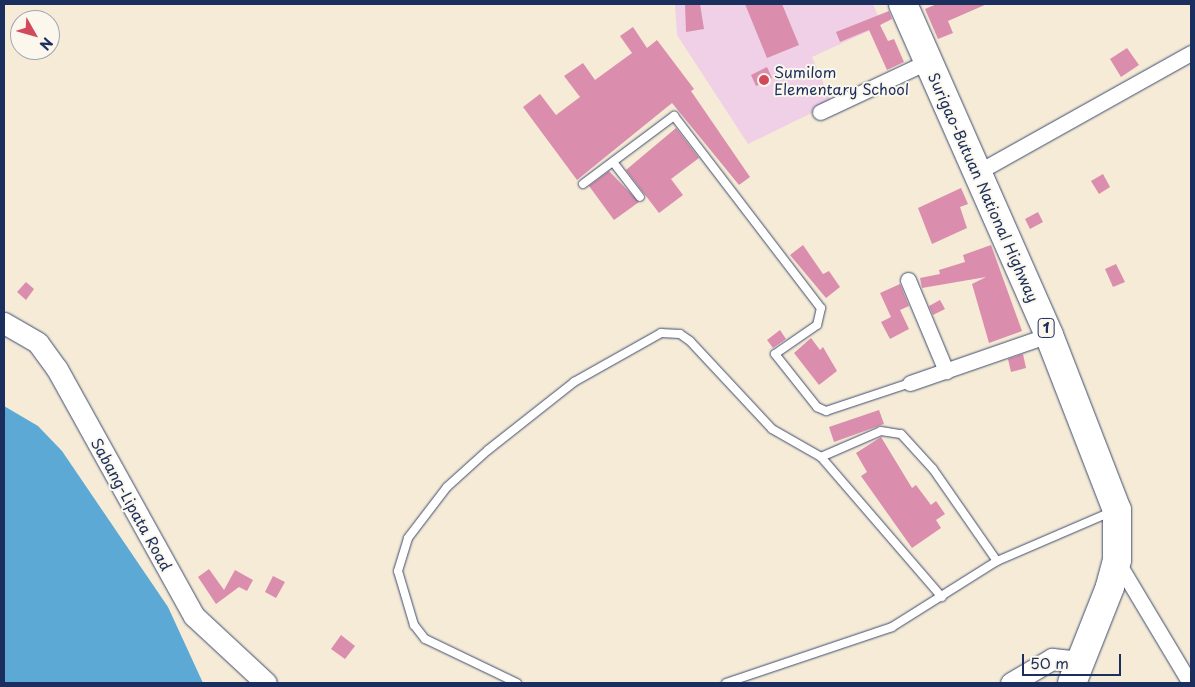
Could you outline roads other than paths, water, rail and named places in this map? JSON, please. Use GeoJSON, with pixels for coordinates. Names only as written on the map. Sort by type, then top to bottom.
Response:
{"type":"FeatureCollection","features":[{"type":"Feature","properties":{"kind":"highway","name":"Surigao-Butuan National Highway"},"geometry":{"type":"LineString","coordinates":[[903,4],[1049,336],[1117,510],[1117,560],[1076,673]]}},
{"type":"Feature","properties":{"kind":"main road","name":"Sabang-Lipata Road"},"geometry":{"type":"LineString","coordinates":[[4,323],[38,343],[57,369],[194,616],[266,683]]}},
{"type":"Feature","properties":{"kind":"main road"},"geometry":{"type":"LineString","coordinates":[[1011,683],[1052,659],[1076,673]]}},
{"type":"Feature","properties":{"kind":"street"},"geometry":{"type":"LineString","coordinates":[[978,172],[1191,53]]}},
{"type":"Feature","properties":{"kind":"street"},"geometry":{"type":"LineString","coordinates":[[820,112],[929,62]]}},
{"type":"Feature","properties":{"kind":"street"},"geometry":{"type":"LineString","coordinates":[[908,280],[946,371]]}},
{"type":"Feature","properties":{"kind":"street"},"geometry":{"type":"LineString","coordinates":[[910,383],[1049,336]]}},
{"type":"Feature","properties":{"kind":"street"},"geometry":{"type":"LineString","coordinates":[[1117,560],[1190,683]]}},
{"type":"Feature","properties":{"kind":"lane"},"geometry":{"type":"LineString","coordinates":[[583,184],[674,116],[821,308],[818,325],[775,354],[817,407],[826,411],[910,383]]}},
{"type":"Feature","properties":{"kind":"lane"},"geometry":{"type":"LineString","coordinates":[[613,162],[640,197]]}},
{"type":"Feature","properties":{"kind":"lane"},"geometry":{"type":"LineString","coordinates":[[516,683],[425,639],[406,609],[398,571],[401,556],[422,516],[447,487],[574,382],[648,338],[680,334],[772,429],[821,457],[942,597]]}},
{"type":"Feature","properties":{"kind":"lane"},"geometry":{"type":"LineString","coordinates":[[821,457],[881,431],[901,434],[939,476],[997,561]]}},
{"type":"Feature","properties":{"kind":"lane"},"geometry":{"type":"LineString","coordinates":[[726,683],[892,627],[997,561],[1117,510]]}},
{"type":"Feature","properties":{"kind":"water"},"geometry":{"type":"Polygon","coordinates":[[[4,406],[38,426],[62,451],[168,607],[203,683],[4,683],[4,406]]]}},
{"type":"Feature","properties":{"kind":"place","name":"Sumilom Elementary School"},"geometry":{"type":"Point","coordinates":[764,80]}}]}
